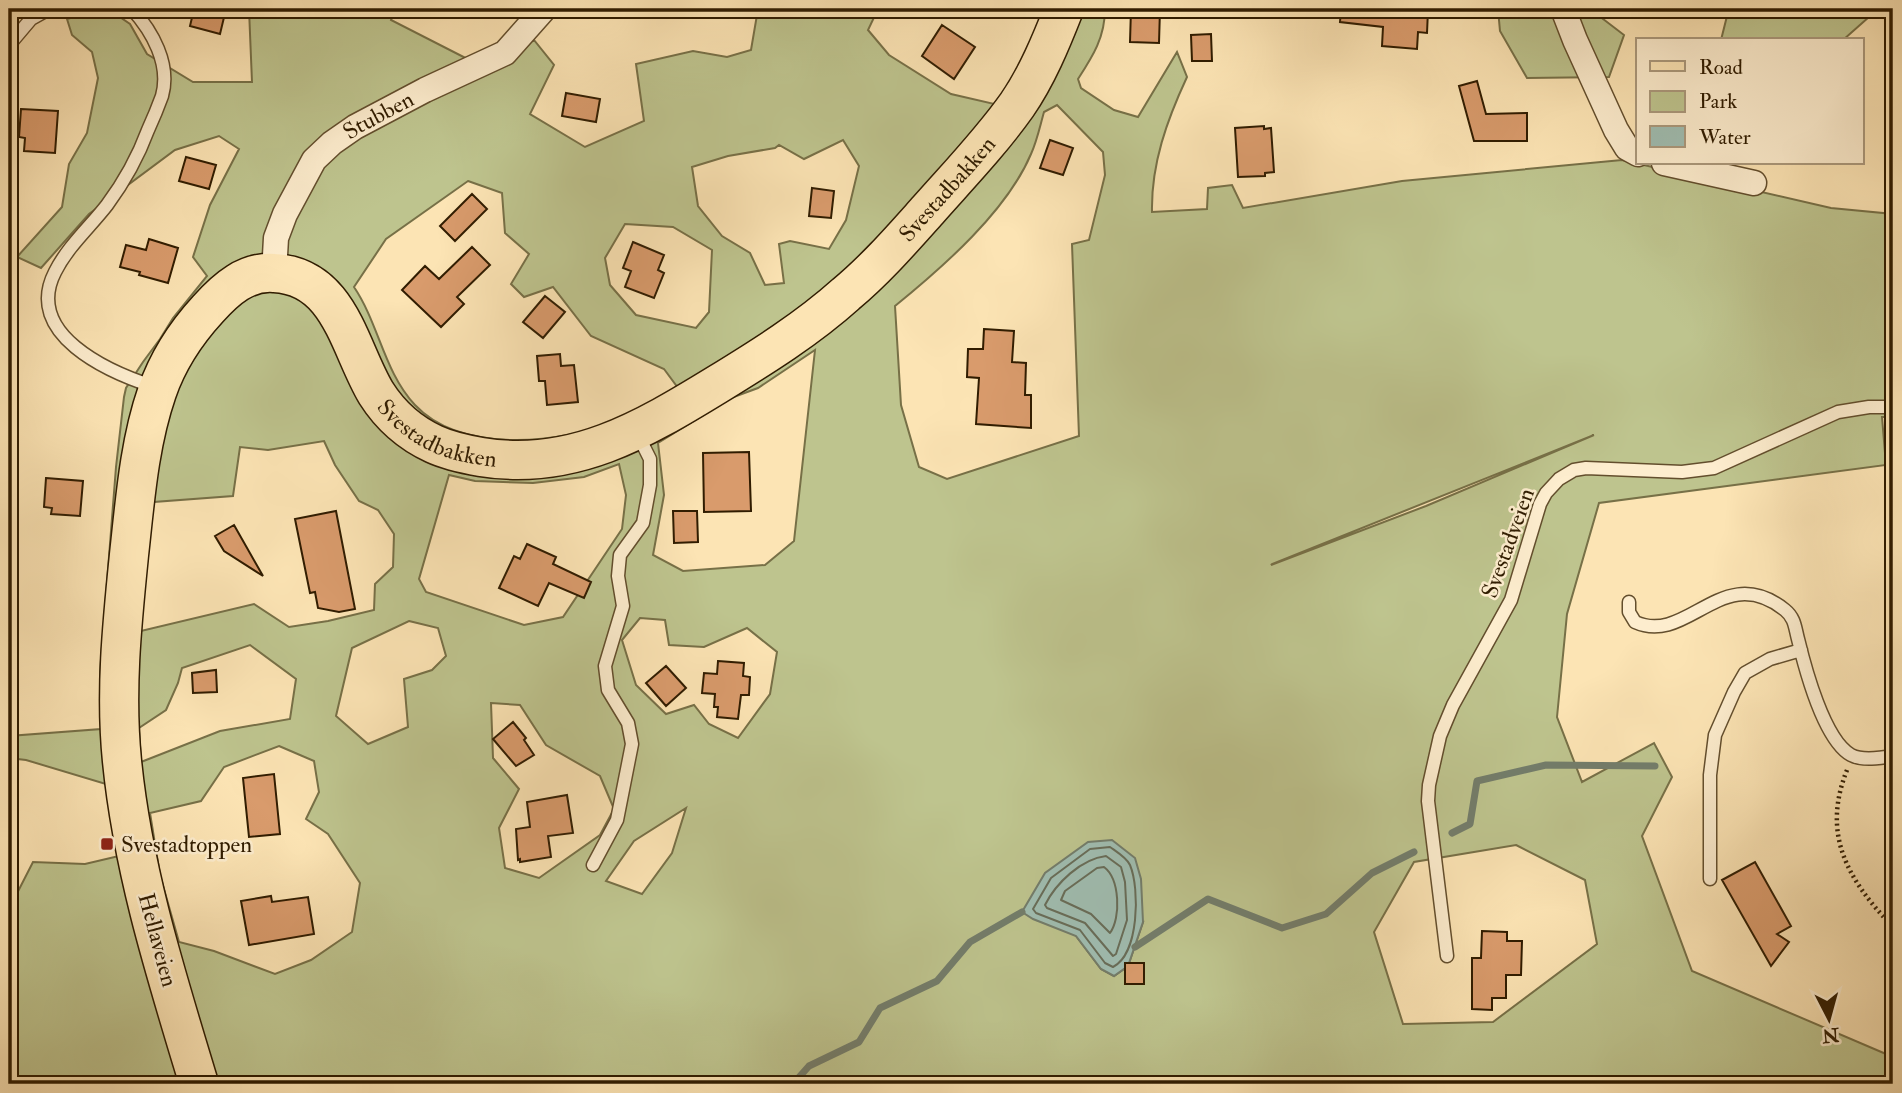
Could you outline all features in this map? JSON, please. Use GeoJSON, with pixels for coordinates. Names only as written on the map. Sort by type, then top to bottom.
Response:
{"type":"FeatureCollection","features":[{"type":"Feature","properties":{"kind":"main road","name":"Svestadbakken"},"geometry":{"type":"LineString","coordinates":[[274,273],[294,277],[323,293],[338,312],[376,391],[391,413],[413,433],[432,443],[468,455],[525,461],[563,457],[594,448],[637,431],[726,379],[807,326],[879,264],[984,147],[1018,104],[1045,55],[1063,9]]}},
{"type":"Feature","properties":{"kind":"main road"},"geometry":{"type":"LineString","coordinates":[[158,388],[183,339],[223,293],[254,275],[274,273]]}},
{"type":"Feature","properties":{"kind":"main road","name":"Hellaveien"},"geometry":{"type":"LineString","coordinates":[[158,388],[139,469],[119,671],[120,722],[126,793],[145,896],[199,1084]]}},
{"type":"Feature","properties":{"kind":"street","name":"Stubben"},"geometry":{"type":"LineString","coordinates":[[274,273],[276,238],[285,214],[314,160],[355,127],[425,90],[505,53],[544,9]]}},
{"type":"Feature","properties":{"kind":"street"},"geometry":{"type":"LineString","coordinates":[[1563,9],[1616,130],[1627,148],[1636,153]]}},
{"type":"Feature","properties":{"kind":"street"},"geometry":{"type":"LineString","coordinates":[[1668,164],[1754,183]]}},
{"type":"Feature","properties":{"kind":"lane"},"geometry":{"type":"LineString","coordinates":[[9,45],[32,19],[49,9]]}},
{"type":"Feature","properties":{"kind":"lane"},"geometry":{"type":"LineString","coordinates":[[132,9],[146,25],[157,45],[163,67],[163,93],[139,154],[107,205],[74,244],[55,272],[48,289],[49,314],[55,326],[80,352],[129,379],[158,388]]}},
{"type":"Feature","properties":{"kind":"lane","name":"Svestadveien"},"geometry":{"type":"LineString","coordinates":[[1447,956],[1428,801],[1433,764],[1440,736],[1453,705],[1511,600],[1540,504],[1552,484],[1574,470],[1586,468],[1682,472],[1714,468],[1838,412],[1869,407],[1893,407]]}},
{"type":"Feature","properties":{"kind":"lane"},"geometry":{"type":"LineString","coordinates":[[593,865],[617,820],[632,744],[628,723],[608,690],[604,666],[624,606],[618,576],[620,555],[643,523],[650,485],[650,459],[637,431]]}},
{"type":"Feature","properties":{"kind":"lane"},"geometry":{"type":"LineString","coordinates":[[1629,603],[1629,612],[1635,622],[1651,627],[1671,625],[1723,597],[1740,594],[1772,602],[1791,615],[1795,622],[1810,685],[1829,729],[1842,748],[1853,756],[1893,756]]}},
{"type":"Feature","properties":{"kind":"lane"},"geometry":{"type":"LineString","coordinates":[[1710,878],[1710,775],[1715,735],[1745,673],[1769,659],[1801,650]]}},
{"type":"Feature","properties":{"kind":"path"},"geometry":{"type":"LineString","coordinates":[[1853,756],[1842,782],[1836,814],[1839,844],[1859,887],[1893,927]]}},
{"type":"Feature","properties":{"kind":"green space"},"geometry":{"type":"Polygon","coordinates":[[[108,9],[130,24],[147,54],[193,82],[252,82],[249,9],[395,9],[391,20],[489,70],[534,40],[554,65],[530,114],[585,147],[644,121],[636,64],[693,51],[727,57],[751,50],[758,9],[878,9],[868,30],[889,55],[951,94],[994,104],[1013,79],[1045,9],[1105,9],[1100,37],[1078,79],[1081,88],[1114,110],[1138,117],[1177,52],[1187,77],[1173,109],[1157,160],[1152,212],[1207,209],[1208,188],[1232,185],[1243,208],[1402,181],[1622,160],[1831,208],[1893,214],[1893,417],[1882,417],[1886,465],[1599,503],[1567,614],[1557,717],[1582,782],[1654,743],[1672,777],[1642,836],[1692,971],[1893,1057],[1893,1084],[9,1084],[9,909],[33,862],[85,864],[119,856],[106,784],[26,760],[9,758],[9,736],[101,729],[100,672],[116,467],[126,388],[173,318],[207,276],[193,257],[210,205],[239,149],[219,136],[175,150],[89,214],[41,268],[17,257],[62,207],[69,164],[87,133],[98,78],[92,52],[72,35],[67,19],[108,9]],[[1057,105],[1044,112],[1033,149],[1020,175],[990,217],[953,256],[895,306],[901,405],[919,467],[947,479],[1079,436],[1072,244],[1089,240],[1105,175],[1103,152],[1057,105]],[[843,140],[804,159],[779,145],[692,167],[698,206],[722,236],[750,253],[765,285],[784,283],[779,244],[790,241],[829,249],[846,220],[859,166],[843,140]],[[468,181],[386,239],[354,287],[405,392],[415,405],[435,421],[458,431],[484,438],[512,440],[568,435],[617,421],[678,388],[664,369],[591,336],[553,287],[524,297],[511,284],[529,254],[505,233],[502,193],[468,181]],[[625,224],[605,258],[610,285],[636,315],[696,328],[709,312],[712,250],[673,227],[625,224]],[[815,350],[758,388],[731,398],[658,443],[664,495],[653,555],[683,571],[765,565],[794,541],[815,350]],[[1594,435],[1272,564],[1426,506],[1594,435]],[[324,441],[268,450],[240,447],[233,496],[154,502],[145,557],[141,631],[254,604],[289,627],[374,610],[375,584],[393,567],[394,534],[378,510],[359,501],[335,465],[324,441]],[[619,464],[584,477],[533,483],[475,481],[449,475],[419,579],[426,592],[524,625],[563,617],[622,529],[626,495],[619,464]],[[640,618],[622,640],[636,685],[666,714],[694,705],[709,724],[738,738],[770,694],[777,652],[747,628],[704,647],[669,645],[665,620],[640,618]],[[409,621],[352,648],[336,716],[368,744],[408,727],[404,679],[432,670],[446,656],[438,628],[409,621]],[[250,645],[182,668],[166,710],[139,728],[141,762],[220,731],[290,719],[296,679],[250,645]],[[491,703],[493,758],[519,789],[499,828],[505,868],[539,878],[600,835],[614,809],[600,776],[546,745],[520,705],[491,703]],[[279,746],[224,767],[201,801],[150,813],[160,875],[179,942],[214,951],[275,974],[311,960],[352,932],[360,883],[328,834],[306,819],[319,792],[314,761],[279,746]],[[686,808],[634,841],[606,881],[642,894],[672,853],[686,808]],[[1516,845],[1414,862],[1374,932],[1403,1024],[1493,1022],[1597,944],[1585,880],[1516,845]],[[1143,922],[1076,936],[1101,969],[1114,976],[1128,966],[1143,922]]]}},
{"type":"Feature","properties":{"kind":"green space"},"geometry":{"type":"Polygon","coordinates":[[[1498,9],[1590,9],[1624,35],[1609,77],[1527,78],[1500,31],[1498,9]]]}},
{"type":"Feature","properties":{"kind":"green space"},"geometry":{"type":"Polygon","coordinates":[[[1720,9],[1878,9],[1845,38],[1722,38],[1728,12],[1720,9]]]}},
{"type":"Feature","properties":{"kind":"water"},"geometry":{"type":"Polygon","coordinates":[[[1112,840],[1135,858],[1141,879],[1143,922],[1128,966],[1114,976],[1101,969],[1076,936],[1022,912],[1045,873],[1088,842],[1112,840]]]}},
{"type":"Feature","properties":{"kind":"building"},"geometry":{"type":"Polygon","coordinates":[[[194,9],[226,9],[220,34],[190,26],[194,9]]]}},
{"type":"Feature","properties":{"kind":"building"},"geometry":{"type":"Polygon","coordinates":[[[1131,9],[1160,9],[1159,43],[1130,42],[1131,9]]]}},
{"type":"Feature","properties":{"kind":"building"},"geometry":{"type":"Polygon","coordinates":[[[1341,9],[1428,10],[1427,33],[1418,32],[1417,49],[1382,46],[1383,27],[1340,22],[1341,9]]]}},
{"type":"Feature","properties":{"kind":"building"},"geometry":{"type":"Polygon","coordinates":[[[942,25],[975,47],[954,79],[922,56],[942,25]]]}},
{"type":"Feature","properties":{"kind":"building"},"geometry":{"type":"Polygon","coordinates":[[[1211,34],[1212,61],[1192,61],[1191,35],[1211,34]]]}},
{"type":"Feature","properties":{"kind":"building"},"geometry":{"type":"Polygon","coordinates":[[[1477,81],[1486,114],[1527,113],[1527,141],[1474,141],[1459,86],[1477,81]]]}},
{"type":"Feature","properties":{"kind":"building"},"geometry":{"type":"Polygon","coordinates":[[[566,93],[600,99],[596,122],[562,116],[566,93]]]}},
{"type":"Feature","properties":{"kind":"building"},"geometry":{"type":"Polygon","coordinates":[[[21,109],[58,111],[55,153],[24,151],[25,138],[19,137],[21,109]]]}},
{"type":"Feature","properties":{"kind":"building"},"geometry":{"type":"Polygon","coordinates":[[[1264,126],[1264,129],[1271,128],[1274,172],[1265,173],[1265,176],[1238,177],[1235,128],[1264,126]]]}},
{"type":"Feature","properties":{"kind":"building"},"geometry":{"type":"Polygon","coordinates":[[[1050,140],[1073,148],[1063,175],[1040,168],[1050,140]]]}},
{"type":"Feature","properties":{"kind":"building"},"geometry":{"type":"Polygon","coordinates":[[[186,157],[216,165],[209,189],[179,181],[186,157]]]}},
{"type":"Feature","properties":{"kind":"building"},"geometry":{"type":"Polygon","coordinates":[[[812,188],[834,191],[831,218],[809,216],[812,188]]]}},
{"type":"Feature","properties":{"kind":"building"},"geometry":{"type":"Polygon","coordinates":[[[472,194],[487,209],[455,241],[440,226],[472,194]]]}},
{"type":"Feature","properties":{"kind":"building"},"geometry":{"type":"Polygon","coordinates":[[[149,239],[178,248],[168,283],[120,267],[126,245],[146,250],[149,239]]]}},
{"type":"Feature","properties":{"kind":"building"},"geometry":{"type":"Polygon","coordinates":[[[633,242],[664,255],[658,270],[664,273],[654,298],[625,287],[631,271],[623,268],[633,242]]]}},
{"type":"Feature","properties":{"kind":"building"},"geometry":{"type":"Polygon","coordinates":[[[472,247],[490,265],[457,297],[464,304],[441,327],[402,290],[425,266],[439,279],[472,247]]]}},
{"type":"Feature","properties":{"kind":"building"},"geometry":{"type":"Polygon","coordinates":[[[545,296],[565,312],[543,338],[523,322],[545,296]]]}},
{"type":"Feature","properties":{"kind":"building"},"geometry":{"type":"Polygon","coordinates":[[[984,329],[1014,331],[1012,362],[1026,363],[1025,395],[1031,395],[1031,428],[976,424],[979,378],[967,377],[968,349],[983,349],[984,329]]]}},
{"type":"Feature","properties":{"kind":"building"},"geometry":{"type":"Polygon","coordinates":[[[560,354],[561,366],[574,365],[578,402],[547,405],[545,381],[539,381],[537,356],[560,354]]]}},
{"type":"Feature","properties":{"kind":"building"},"geometry":{"type":"Polygon","coordinates":[[[749,452],[751,511],[704,512],[703,453],[749,452]]]}},
{"type":"Feature","properties":{"kind":"building"},"geometry":{"type":"Polygon","coordinates":[[[46,478],[83,481],[80,516],[51,514],[52,508],[44,507],[46,478]]]}},
{"type":"Feature","properties":{"kind":"building"},"geometry":{"type":"Polygon","coordinates":[[[336,511],[355,609],[339,612],[318,608],[315,592],[310,593],[295,519],[336,511]]]}},
{"type":"Feature","properties":{"kind":"building"},"geometry":{"type":"Polygon","coordinates":[[[673,511],[697,511],[698,542],[674,543],[673,511]]]}},
{"type":"Feature","properties":{"kind":"building"},"geometry":{"type":"Polygon","coordinates":[[[234,525],[263,576],[224,551],[215,536],[234,525]]]}},
{"type":"Feature","properties":{"kind":"building"},"geometry":{"type":"Polygon","coordinates":[[[527,544],[556,557],[553,564],[591,582],[584,598],[549,583],[538,606],[499,588],[514,556],[520,559],[527,544]]]}},
{"type":"Feature","properties":{"kind":"building"},"geometry":{"type":"Polygon","coordinates":[[[718,661],[744,663],[743,676],[750,677],[749,695],[741,695],[738,719],[717,717],[718,707],[714,707],[715,694],[702,693],[704,673],[717,674],[718,661]]]}},
{"type":"Feature","properties":{"kind":"building"},"geometry":{"type":"Polygon","coordinates":[[[666,666],[686,688],[666,706],[646,683],[666,666]]]}},
{"type":"Feature","properties":{"kind":"building"},"geometry":{"type":"Polygon","coordinates":[[[216,670],[217,692],[193,693],[192,673],[216,670]]]}},
{"type":"Feature","properties":{"kind":"building"},"geometry":{"type":"Polygon","coordinates":[[[513,722],[526,738],[524,740],[534,755],[516,766],[493,739],[513,722]]]}},
{"type":"Feature","properties":{"kind":"building"},"geometry":{"type":"Polygon","coordinates":[[[274,774],[280,834],[249,837],[243,778],[274,774]]]}},
{"type":"Feature","properties":{"kind":"building"},"geometry":{"type":"Polygon","coordinates":[[[567,795],[573,833],[548,836],[551,857],[520,862],[516,829],[530,827],[527,802],[567,795]]]}},
{"type":"Feature","properties":{"kind":"building"},"geometry":{"type":"Polygon","coordinates":[[[1755,862],[1791,926],[1777,934],[1789,942],[1771,966],[1722,880],[1755,862]]]}},
{"type":"Feature","properties":{"kind":"building"},"geometry":{"type":"Polygon","coordinates":[[[271,896],[272,902],[308,897],[314,934],[249,945],[241,901],[271,896]]]}},
{"type":"Feature","properties":{"kind":"building"},"geometry":{"type":"Polygon","coordinates":[[[1482,931],[1507,932],[1507,941],[1522,941],[1521,975],[1506,975],[1506,998],[1492,998],[1492,1010],[1472,1009],[1472,958],[1481,958],[1482,931]]]}},
{"type":"Feature","properties":{"kind":"building"},"geometry":{"type":"Polygon","coordinates":[[[1125,963],[1144,963],[1144,984],[1125,984],[1125,963]]]}},
{"type":"Feature","properties":{"kind":"waterway"},"geometry":{"type":"LineString","coordinates":[[1452,833],[1470,824],[1477,781],[1546,765],[1655,766]]}},
{"type":"Feature","properties":{"kind":"waterway"},"geometry":{"type":"LineString","coordinates":[[1135,947],[1208,899],[1282,928],[1326,914],[1372,873],[1414,852]]}},
{"type":"Feature","properties":{"kind":"waterway"},"geometry":{"type":"LineString","coordinates":[[793,1084],[809,1066],[859,1042],[880,1008],[937,981],[970,942],[1022,912]]}},
{"type":"Feature","properties":{"kind":"place","name":"Svestadtoppen"},"geometry":{"type":"Point","coordinates":[107,844]}}]}
